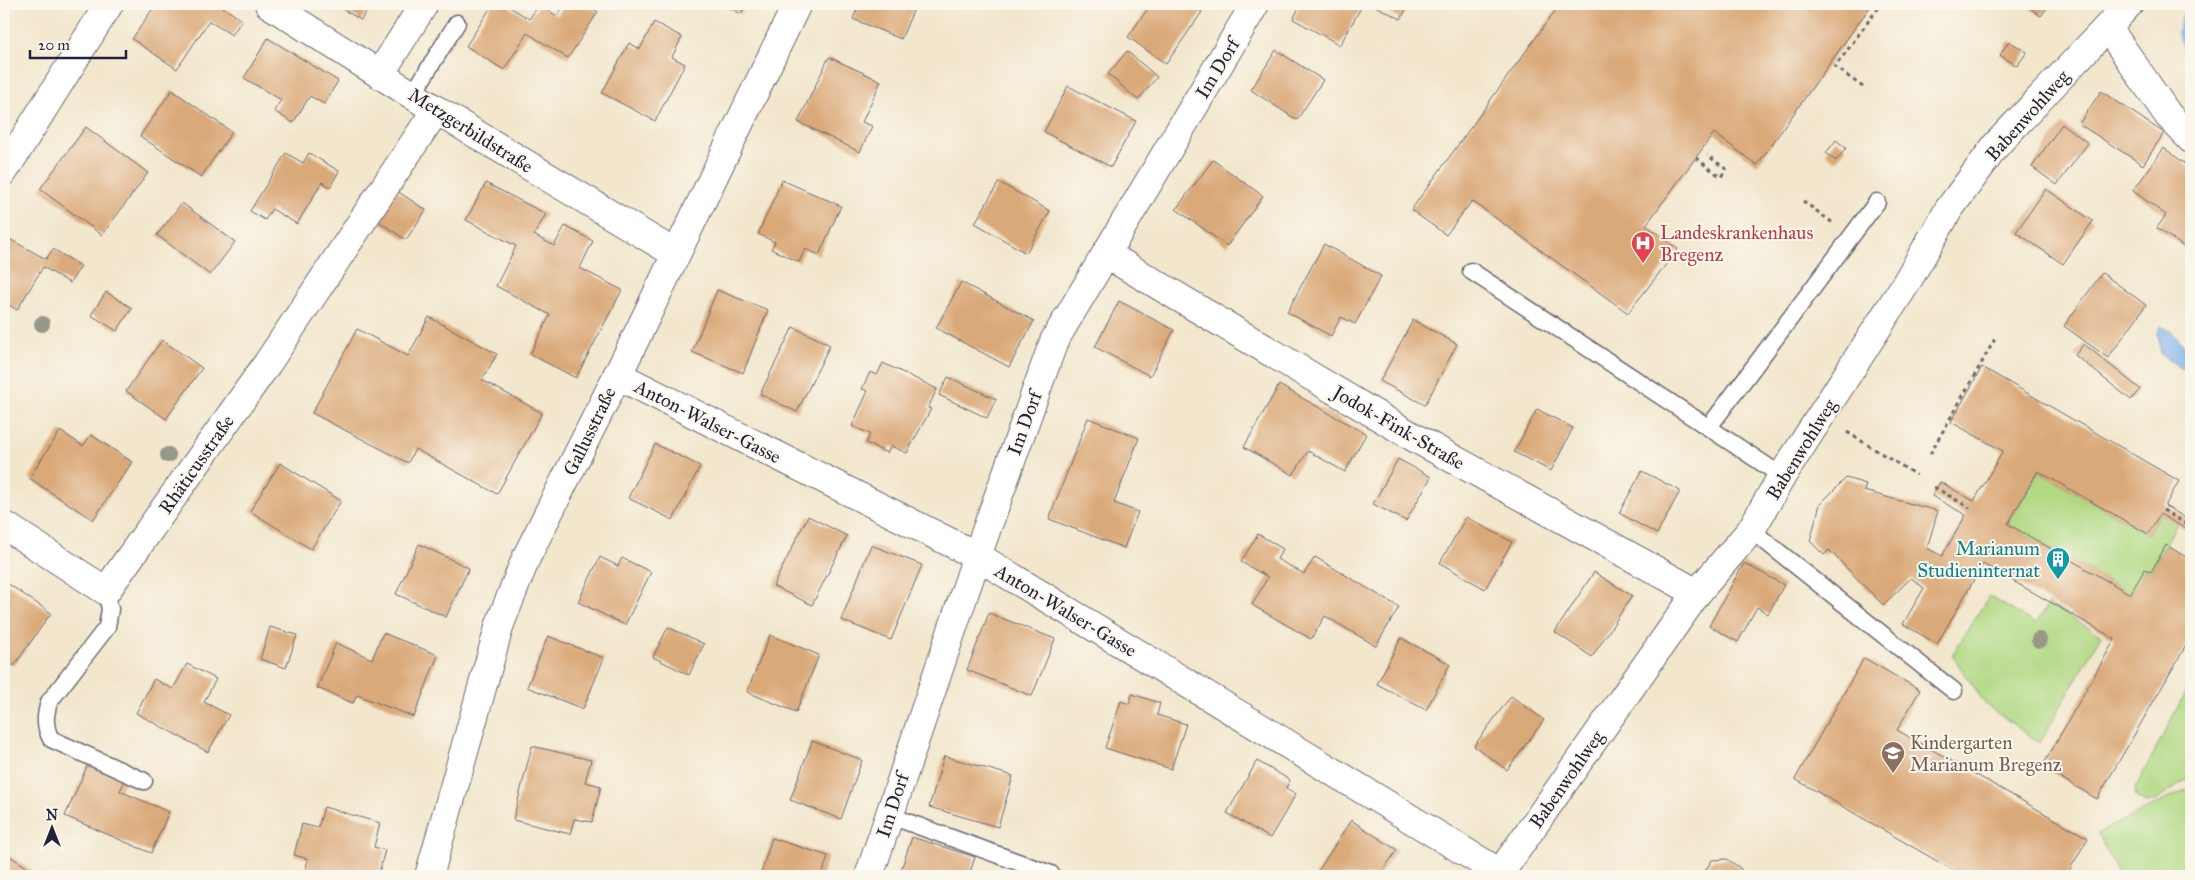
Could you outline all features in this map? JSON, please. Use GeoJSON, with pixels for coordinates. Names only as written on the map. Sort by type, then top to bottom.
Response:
{"type":"FeatureCollection","features":[{"type":"Feature","properties":{"kind":"street"},"geometry":{"type":"LineString","coordinates":[[4,171],[109,4]]}},
{"type":"Feature","properties":{"kind":"street","name":"Metzgerbildstraße"},"geometry":{"type":"LineString","coordinates":[[269,4],[436,110],[676,254]]}},
{"type":"Feature","properties":{"kind":"street"},"geometry":{"type":"LineString","coordinates":[[380,74],[424,4]]}},
{"type":"Feature","properties":{"kind":"street","name":"Gallusstraße"},"geometry":{"type":"LineString","coordinates":[[429,876],[500,624],[526,558],[797,4]]}},
{"type":"Feature","properties":{"kind":"street","name":"Im Dorf"},"geometry":{"type":"LineString","coordinates":[[868,876],[977,556],[1054,340],[1254,4]]}},
{"type":"Feature","properties":{"kind":"street","name":"Babenwohlweg"},"geometry":{"type":"LineString","coordinates":[[1499,875],[1698,593],[1751,530],[1782,476],[1905,285],[1949,209],[1998,144],[2129,4]]}},
{"type":"Feature","properties":{"kind":"street"},"geometry":{"type":"LineString","coordinates":[[2108,28],[2168,115],[2191,139]]}},
{"type":"Feature","properties":{"kind":"street","name":"Rhäticusstraße"},"geometry":{"type":"LineString","coordinates":[[106,591],[267,364],[436,110]]}},
{"type":"Feature","properties":{"kind":"street","name":"Jodok-Fink-Straße"},"geometry":{"type":"LineString","coordinates":[[1106,254],[1415,438],[1698,593]]}},
{"type":"Feature","properties":{"kind":"street","name":"Anton-Walser-Gasse"},"geometry":{"type":"LineString","coordinates":[[617,375],[977,556],[1499,875]]}},
{"type":"Feature","properties":{"kind":"street"},"geometry":{"type":"LineString","coordinates":[[4,525],[106,591]]}},
{"type":"Feature","properties":{"kind":"lane"},"geometry":{"type":"LineString","coordinates":[[413,94],[457,23]]}},
{"type":"Feature","properties":{"kind":"lane"},"geometry":{"type":"LineString","coordinates":[[1709,428],[1721,409],[1877,202]]}},
{"type":"Feature","properties":{"kind":"lane"},"geometry":{"type":"LineString","coordinates":[[1471,271],[1782,476]]}},
{"type":"Feature","properties":{"kind":"lane"},"geometry":{"type":"LineString","coordinates":[[1751,530],[1954,691]]}},
{"type":"Feature","properties":{"kind":"lane"},"geometry":{"type":"LineString","coordinates":[[106,591],[110,609],[107,627],[49,702],[45,715],[46,729],[51,739],[144,780]]}},
{"type":"Feature","properties":{"kind":"lane"},"geometry":{"type":"LineString","coordinates":[[888,815],[1051,874]]}},
{"type":"Feature","properties":{"kind":"path"},"geometry":{"type":"LineString","coordinates":[[1862,87],[1835,67],[1881,4]]}},
{"type":"Feature","properties":{"kind":"path"},"geometry":{"type":"LineString","coordinates":[[1696,158],[1721,177],[1726,169],[1706,155]]}},
{"type":"Feature","properties":{"kind":"path"},"geometry":{"type":"LineString","coordinates":[[1803,201],[1852,237]]}},
{"type":"Feature","properties":{"kind":"path"},"geometry":{"type":"LineString","coordinates":[[1930,454],[1995,339]]}},
{"type":"Feature","properties":{"kind":"path"},"geometry":{"type":"LineString","coordinates":[[1822,416],[1916,475]]}},
{"type":"Feature","properties":{"kind":"path"},"geometry":{"type":"LineString","coordinates":[[1934,487],[1970,508]]}},
{"type":"Feature","properties":{"kind":"path"},"geometry":{"type":"LineString","coordinates":[[2162,510],[2191,526]]}},
{"type":"Feature","properties":{"kind":"green space"},"geometry":{"type":"Polygon","coordinates":[[[2038,471],[2148,534],[2160,514],[2177,523],[2151,572],[2145,569],[2130,594],[2008,524],[2038,471]]]}},
{"type":"Feature","properties":{"kind":"green space"},"geometry":{"type":"Polygon","coordinates":[[[1989,596],[2036,624],[2048,604],[2101,635],[2040,743],[1986,705],[1952,655],[1989,596]]]}},
{"type":"Feature","properties":{"kind":"green space"},"geometry":{"type":"Polygon","coordinates":[[[2191,689],[2191,777],[2155,801],[2145,803],[2136,797],[2135,789],[2186,691],[2191,689]]]}},
{"type":"Feature","properties":{"kind":"green space"},"geometry":{"type":"Polygon","coordinates":[[[2191,787],[2191,876],[2119,876],[2098,833],[2191,787]]]}},
{"type":"Feature","properties":{"kind":"water"},"geometry":{"type":"Polygon","coordinates":[[[2160,326],[2171,331],[2191,354],[2191,371],[2179,367],[2161,354],[2158,334],[2160,326]]]}},
{"type":"Feature","properties":{"kind":"building"},"geometry":{"type":"Polygon","coordinates":[[[156,4],[218,4],[242,20],[232,35],[209,21],[177,69],[132,39],[156,4]]]}},
{"type":"Feature","properties":{"kind":"building"},"geometry":{"type":"Polygon","coordinates":[[[334,4],[371,4],[361,20],[334,4]]]}},
{"type":"Feature","properties":{"kind":"building"},"geometry":{"type":"Polygon","coordinates":[[[493,4],[505,4],[529,19],[539,5],[557,16],[565,4],[585,4],[598,12],[568,58],[527,33],[504,70],[466,46],[493,4]]]}},
{"type":"Feature","properties":{"kind":"building"},"geometry":{"type":"Polygon","coordinates":[[[722,4],[746,4],[741,14],[722,4]]]}},
{"type":"Feature","properties":{"kind":"building"},"geometry":{"type":"Polygon","coordinates":[[[859,4],[916,4],[901,39],[853,19],[859,4]]]}},
{"type":"Feature","properties":{"kind":"building"},"geometry":{"type":"Polygon","coordinates":[[[1151,4],[1190,4],[1202,12],[1166,64],[1128,37],[1151,4]]]}},
{"type":"Feature","properties":{"kind":"building"},"geometry":{"type":"Polygon","coordinates":[[[1301,4],[1363,4],[1340,45],[1293,19],[1301,4]]]}},
{"type":"Feature","properties":{"kind":"building"},"geometry":{"type":"Polygon","coordinates":[[[1371,4],[1409,4],[1401,19],[1371,4]]]}},
{"type":"Feature","properties":{"kind":"building"},"geometry":{"type":"Polygon","coordinates":[[[1560,4],[1872,4],[1757,165],[1714,133],[1646,225],[1678,249],[1628,313],[1472,201],[1446,235],[1411,210],[1560,4]]]}},
{"type":"Feature","properties":{"kind":"building"},"geometry":{"type":"Polygon","coordinates":[[[2024,4],[2050,4],[2041,16],[2024,4]]]}},
{"type":"Feature","properties":{"kind":"building"},"geometry":{"type":"Polygon","coordinates":[[[654,22],[682,37],[672,57],[685,64],[655,121],[602,93],[629,43],[640,49],[654,22]]]}},
{"type":"Feature","properties":{"kind":"building"},"geometry":{"type":"Polygon","coordinates":[[[268,38],[338,81],[324,104],[310,96],[293,123],[274,111],[281,100],[244,78],[268,38]]]}},
{"type":"Feature","properties":{"kind":"building"},"geometry":{"type":"Polygon","coordinates":[[[2009,41],[2027,52],[2017,66],[2000,55],[2009,41]]]}},
{"type":"Feature","properties":{"kind":"building"},"geometry":{"type":"Polygon","coordinates":[[[1276,50],[1323,80],[1297,120],[1251,90],[1276,50]]]}},
{"type":"Feature","properties":{"kind":"building"},"geometry":{"type":"Polygon","coordinates":[[[1127,51],[1157,77],[1138,100],[1108,74],[1127,51]]]}},
{"type":"Feature","properties":{"kind":"building"},"geometry":{"type":"Polygon","coordinates":[[[829,57],[881,81],[862,122],[872,126],[860,152],[798,122],[829,57]]]}},
{"type":"Feature","properties":{"kind":"building"},"geometry":{"type":"Polygon","coordinates":[[[1068,86],[1136,121],[1111,167],[1044,132],[1068,86]]]}},
{"type":"Feature","properties":{"kind":"building"},"geometry":{"type":"Polygon","coordinates":[[[172,90],[232,132],[201,177],[140,136],[172,90]]]}},
{"type":"Feature","properties":{"kind":"building"},"geometry":{"type":"Polygon","coordinates":[[[2101,91],[2164,133],[2143,165],[2079,124],[2101,91]]]}},
{"type":"Feature","properties":{"kind":"building"},"geometry":{"type":"Polygon","coordinates":[[[2062,124],[2088,143],[2057,185],[2032,167],[2062,124]]]}},
{"type":"Feature","properties":{"kind":"building"},"geometry":{"type":"Polygon","coordinates":[[[86,127],[148,173],[102,235],[40,189],[86,127]]]}},
{"type":"Feature","properties":{"kind":"building"},"geometry":{"type":"Polygon","coordinates":[[[1836,140],[1846,148],[1836,161],[1826,153],[1836,140]]]}},
{"type":"Feature","properties":{"kind":"building"},"geometry":{"type":"Polygon","coordinates":[[[2164,148],[2191,168],[2191,252],[2157,228],[2166,215],[2133,191],[2164,148]]]}},
{"type":"Feature","properties":{"kind":"building"},"geometry":{"type":"Polygon","coordinates":[[[286,153],[303,163],[309,153],[339,171],[330,187],[322,182],[297,224],[272,209],[265,220],[250,211],[286,153]]]}},
{"type":"Feature","properties":{"kind":"building"},"geometry":{"type":"Polygon","coordinates":[[[1213,160],[1263,196],[1227,246],[1176,209],[1213,160]]]}},
{"type":"Feature","properties":{"kind":"building"},"geometry":{"type":"Polygon","coordinates":[[[782,180],[841,206],[819,255],[805,249],[799,262],[771,249],[775,242],[758,234],[782,180]]]}},
{"type":"Feature","properties":{"kind":"building"},"geometry":{"type":"Polygon","coordinates":[[[999,182],[1050,211],[1026,253],[975,223],[999,182]]]}},
{"type":"Feature","properties":{"kind":"building"},"geometry":{"type":"Polygon","coordinates":[[[486,183],[546,214],[534,235],[554,246],[565,226],[593,241],[580,268],[622,290],[576,378],[530,354],[550,315],[496,286],[516,246],[466,220],[486,183]]]}},
{"type":"Feature","properties":{"kind":"building"},"geometry":{"type":"Polygon","coordinates":[[[2046,189],[2093,221],[2063,264],[2016,232],[2046,189]]]}},
{"type":"Feature","properties":{"kind":"building"},"geometry":{"type":"Polygon","coordinates":[[[397,191],[426,210],[406,240],[378,221],[397,191]]]}},
{"type":"Feature","properties":{"kind":"building"},"geometry":{"type":"Polygon","coordinates":[[[182,203],[235,242],[210,275],[157,235],[182,203]]]}},
{"type":"Feature","properties":{"kind":"building"},"geometry":{"type":"Polygon","coordinates":[[[4,236],[46,259],[53,249],[81,266],[70,283],[43,267],[17,310],[4,302],[4,236]]]}},
{"type":"Feature","properties":{"kind":"building"},"geometry":{"type":"Polygon","coordinates":[[[1324,244],[1381,276],[1355,324],[1341,317],[1331,336],[1287,312],[1324,244]]]}},
{"type":"Feature","properties":{"kind":"building"},"geometry":{"type":"Polygon","coordinates":[[[2102,273],[2146,305],[2108,358],[2064,326],[2102,273]]]}},
{"type":"Feature","properties":{"kind":"building"},"geometry":{"type":"Polygon","coordinates":[[[961,282],[1034,321],[1009,367],[936,328],[961,282]]]}},
{"type":"Feature","properties":{"kind":"building"},"geometry":{"type":"Polygon","coordinates":[[[717,290],[768,310],[743,373],[692,352],[717,290]]]}},
{"type":"Feature","properties":{"kind":"building"},"geometry":{"type":"Polygon","coordinates":[[[106,292],[132,308],[117,331],[91,315],[106,292]]]}},
{"type":"Feature","properties":{"kind":"building"},"geometry":{"type":"Polygon","coordinates":[[[1119,301],[1174,330],[1150,376],[1095,347],[1119,301]]]}},
{"type":"Feature","properties":{"kind":"building"},"geometry":{"type":"Polygon","coordinates":[[[429,317],[497,354],[482,380],[542,413],[497,494],[415,449],[408,463],[312,413],[357,329],[408,356],[429,317]]]}},
{"type":"Feature","properties":{"kind":"building"},"geometry":{"type":"Polygon","coordinates":[[[1413,320],[1457,344],[1425,405],[1380,381],[1413,320]]]}},
{"type":"Feature","properties":{"kind":"building"},"geometry":{"type":"Polygon","coordinates":[[[793,327],[830,345],[797,412],[760,394],[793,327]]]}},
{"type":"Feature","properties":{"kind":"building"},"geometry":{"type":"Polygon","coordinates":[[[162,340],[202,368],[166,419],[126,391],[162,340]]]}},
{"type":"Feature","properties":{"kind":"building"},"geometry":{"type":"Polygon","coordinates":[[[2084,344],[2140,389],[2131,400],[2075,355],[2084,344]]]}},
{"type":"Feature","properties":{"kind":"building"},"geometry":{"type":"Polygon","coordinates":[[[883,363],[937,389],[928,408],[931,409],[907,453],[891,446],[887,453],[866,443],[870,434],[852,426],[868,391],[862,389],[870,372],[877,375],[883,363]]]}},
{"type":"Feature","properties":{"kind":"building","name":"Marianum Studieninternat"},"geometry":{"type":"Polygon","coordinates":[[[1982,367],[2179,481],[2165,506],[2191,521],[2191,532],[2160,514],[2148,534],[2038,471],[2008,524],[2130,594],[2145,569],[2151,572],[2166,545],[2191,560],[2191,637],[2097,799],[2042,767],[2115,639],[1983,564],[1937,644],[1903,624],[1924,588],[1911,578],[1883,605],[1829,550],[1824,555],[1810,541],[1820,504],[1846,478],[1866,484],[1864,491],[1938,511],[1927,548],[1942,556],[1966,515],[1932,496],[1940,482],[1974,501],[2003,451],[1951,422],[1982,367]]]}},
{"type":"Feature","properties":{"kind":"building"},"geometry":{"type":"Polygon","coordinates":[[[948,377],[996,399],[987,418],[939,395],[948,377]]]}},
{"type":"Feature","properties":{"kind":"building"},"geometry":{"type":"Polygon","coordinates":[[[1279,385],[1366,434],[1345,472],[1308,451],[1293,475],[1244,447],[1279,385]]]}},
{"type":"Feature","properties":{"kind":"building"},"geometry":{"type":"Polygon","coordinates":[[[1537,409],[1573,428],[1551,471],[1514,452],[1537,409]]]}},
{"type":"Feature","properties":{"kind":"building"},"geometry":{"type":"Polygon","coordinates":[[[1088,418],[1139,438],[1114,503],[1138,512],[1124,548],[1049,519],[1088,418]]]}},
{"type":"Feature","properties":{"kind":"building"},"geometry":{"type":"Polygon","coordinates":[[[60,431],[83,446],[91,435],[132,462],[93,520],[29,478],[60,431]]]}},
{"type":"Feature","properties":{"kind":"building"},"geometry":{"type":"Polygon","coordinates":[[[655,444],[700,466],[673,520],[628,498],[655,444]]]}},
{"type":"Feature","properties":{"kind":"building"},"geometry":{"type":"Polygon","coordinates":[[[1398,459],[1431,477],[1406,521],[1373,504],[1398,459]]]}},
{"type":"Feature","properties":{"kind":"building"},"geometry":{"type":"Polygon","coordinates":[[[280,463],[341,501],[311,549],[250,511],[280,463]]]}},
{"type":"Feature","properties":{"kind":"building"},"geometry":{"type":"Polygon","coordinates":[[[1642,471],[1680,491],[1657,534],[1619,513],[1642,471]]]}},
{"type":"Feature","properties":{"kind":"building"},"geometry":{"type":"Polygon","coordinates":[[[808,516],[847,536],[812,605],[773,586],[808,516]]]}},
{"type":"Feature","properties":{"kind":"building"},"geometry":{"type":"Polygon","coordinates":[[[1466,517],[1512,542],[1485,589],[1440,563],[1466,517]]]}},
{"type":"Feature","properties":{"kind":"building"},"geometry":{"type":"Polygon","coordinates":[[[1258,534],[1283,549],[1277,559],[1304,574],[1315,557],[1399,607],[1376,646],[1325,616],[1311,639],[1252,605],[1268,577],[1241,562],[1258,534]]]}},
{"type":"Feature","properties":{"kind":"building"},"geometry":{"type":"Polygon","coordinates":[[[419,544],[469,568],[446,617],[396,594],[419,544]]]}},
{"type":"Feature","properties":{"kind":"building"},"geometry":{"type":"Polygon","coordinates":[[[871,545],[922,565],[891,640],[841,620],[871,545]]]}},
{"type":"Feature","properties":{"kind":"building"},"geometry":{"type":"Polygon","coordinates":[[[600,557],[618,566],[622,558],[651,572],[625,625],[578,602],[600,557]]]}},
{"type":"Feature","properties":{"kind":"building"},"geometry":{"type":"Polygon","coordinates":[[[1744,563],[1784,585],[1768,614],[1757,607],[1738,642],[1709,626],[1744,563]]]}},
{"type":"Feature","properties":{"kind":"building"},"geometry":{"type":"Polygon","coordinates":[[[1594,572],[1632,596],[1592,657],[1555,632],[1594,572]]]}},
{"type":"Feature","properties":{"kind":"building"},"geometry":{"type":"Polygon","coordinates":[[[4,581],[51,613],[14,666],[4,658],[4,581]]]}},
{"type":"Feature","properties":{"kind":"building"},"geometry":{"type":"Polygon","coordinates":[[[989,613],[1055,639],[1032,696],[967,670],[989,613]]]}},
{"type":"Feature","properties":{"kind":"building"},"geometry":{"type":"Polygon","coordinates":[[[270,627],[297,635],[286,668],[260,659],[270,627]]]}},
{"type":"Feature","properties":{"kind":"building"},"geometry":{"type":"Polygon","coordinates":[[[668,627],[704,644],[689,675],[653,657],[668,627]]]}},
{"type":"Feature","properties":{"kind":"building"},"geometry":{"type":"Polygon","coordinates":[[[383,633],[438,655],[414,717],[357,695],[353,703],[317,688],[336,643],[372,659],[383,633]]]}},
{"type":"Feature","properties":{"kind":"building"},"geometry":{"type":"Polygon","coordinates":[[[770,635],[819,655],[796,712],[747,692],[770,635]]]}},
{"type":"Feature","properties":{"kind":"building"},"geometry":{"type":"Polygon","coordinates":[[[548,636],[604,658],[583,709],[527,687],[548,636]]]}},
{"type":"Feature","properties":{"kind":"building"},"geometry":{"type":"Polygon","coordinates":[[[1401,638],[1450,664],[1426,710],[1377,684],[1401,638]]]}},
{"type":"Feature","properties":{"kind":"building"},"geometry":{"type":"Polygon","coordinates":[[[1864,658],[1920,690],[1897,730],[2088,838],[2066,876],[1963,876],[1795,779],[1864,658]]]}},
{"type":"Feature","properties":{"kind":"building"},"geometry":{"type":"Polygon","coordinates":[[[187,664],[216,679],[204,702],[229,715],[208,752],[136,713],[154,679],[173,689],[187,664]]]}},
{"type":"Feature","properties":{"kind":"building"},"geometry":{"type":"Polygon","coordinates":[[[1132,694],[1160,703],[1157,715],[1186,724],[1171,769],[1105,748],[1121,701],[1129,704],[1132,694]]]}},
{"type":"Feature","properties":{"kind":"building"},"geometry":{"type":"Polygon","coordinates":[[[1511,696],[1544,720],[1507,770],[1474,746],[1511,696]]]}},
{"type":"Feature","properties":{"kind":"building"},"geometry":{"type":"Polygon","coordinates":[[[812,741],[862,760],[841,819],[790,800],[812,741]]]}},
{"type":"Feature","properties":{"kind":"building"},"geometry":{"type":"Polygon","coordinates":[[[532,746],[591,760],[585,782],[601,786],[592,822],[574,819],[570,834],[513,820],[532,746]]]}},
{"type":"Feature","properties":{"kind":"building"},"geometry":{"type":"Polygon","coordinates":[[[944,756],[1013,776],[998,827],[929,807],[944,756]]]}},
{"type":"Feature","properties":{"kind":"building"},"geometry":{"type":"Polygon","coordinates":[[[1257,761],[1290,780],[1286,788],[1296,794],[1270,838],[1227,813],[1257,761]]]}},
{"type":"Feature","properties":{"kind":"building"},"geometry":{"type":"Polygon","coordinates":[[[88,764],[125,780],[120,791],[169,812],[151,853],[65,816],[88,764]]]}},
{"type":"Feature","properties":{"kind":"building"},"geometry":{"type":"Polygon","coordinates":[[[324,807],[380,823],[374,847],[385,850],[378,876],[304,876],[308,859],[294,855],[302,824],[318,828],[324,807]]]}},
{"type":"Feature","properties":{"kind":"building"},"geometry":{"type":"Polygon","coordinates":[[[1351,820],[1397,850],[1379,876],[1315,876],[1351,820]]]}},
{"type":"Feature","properties":{"kind":"building"},"geometry":{"type":"Polygon","coordinates":[[[912,837],[975,857],[969,876],[899,876],[912,837]]]}},
{"type":"Feature","properties":{"kind":"building"},"geometry":{"type":"Polygon","coordinates":[[[772,838],[828,856],[822,876],[760,876],[772,838]]]}},
{"type":"Feature","properties":{"kind":"building"},"geometry":{"type":"Polygon","coordinates":[[[4,852],[40,876],[4,876],[4,852]]]}},
{"type":"Feature","properties":{"kind":"building"},"geometry":{"type":"Polygon","coordinates":[[[1727,859],[1740,868],[1745,876],[1702,876],[1712,860],[1727,859]]]}},
{"type":"Feature","properties":{"kind":"waterway"},"geometry":{"type":"LineString","coordinates":[[2191,4],[2182,33],[2191,52]]}},
{"type":"Feature","properties":{"kind":"place","name":"Landeskrankenhaus Bregenz"},"geometry":{"type":"Point","coordinates":[1643,264]}},
{"type":"Feature","properties":{"kind":"place","name":"Marianum Studieninternat"},"geometry":{"type":"Point","coordinates":[2058,580]}},
{"type":"Feature","properties":{"kind":"place","name":"Kindergarten Marianum Bregenz"},"geometry":{"type":"Point","coordinates":[1893,774]}}]}
